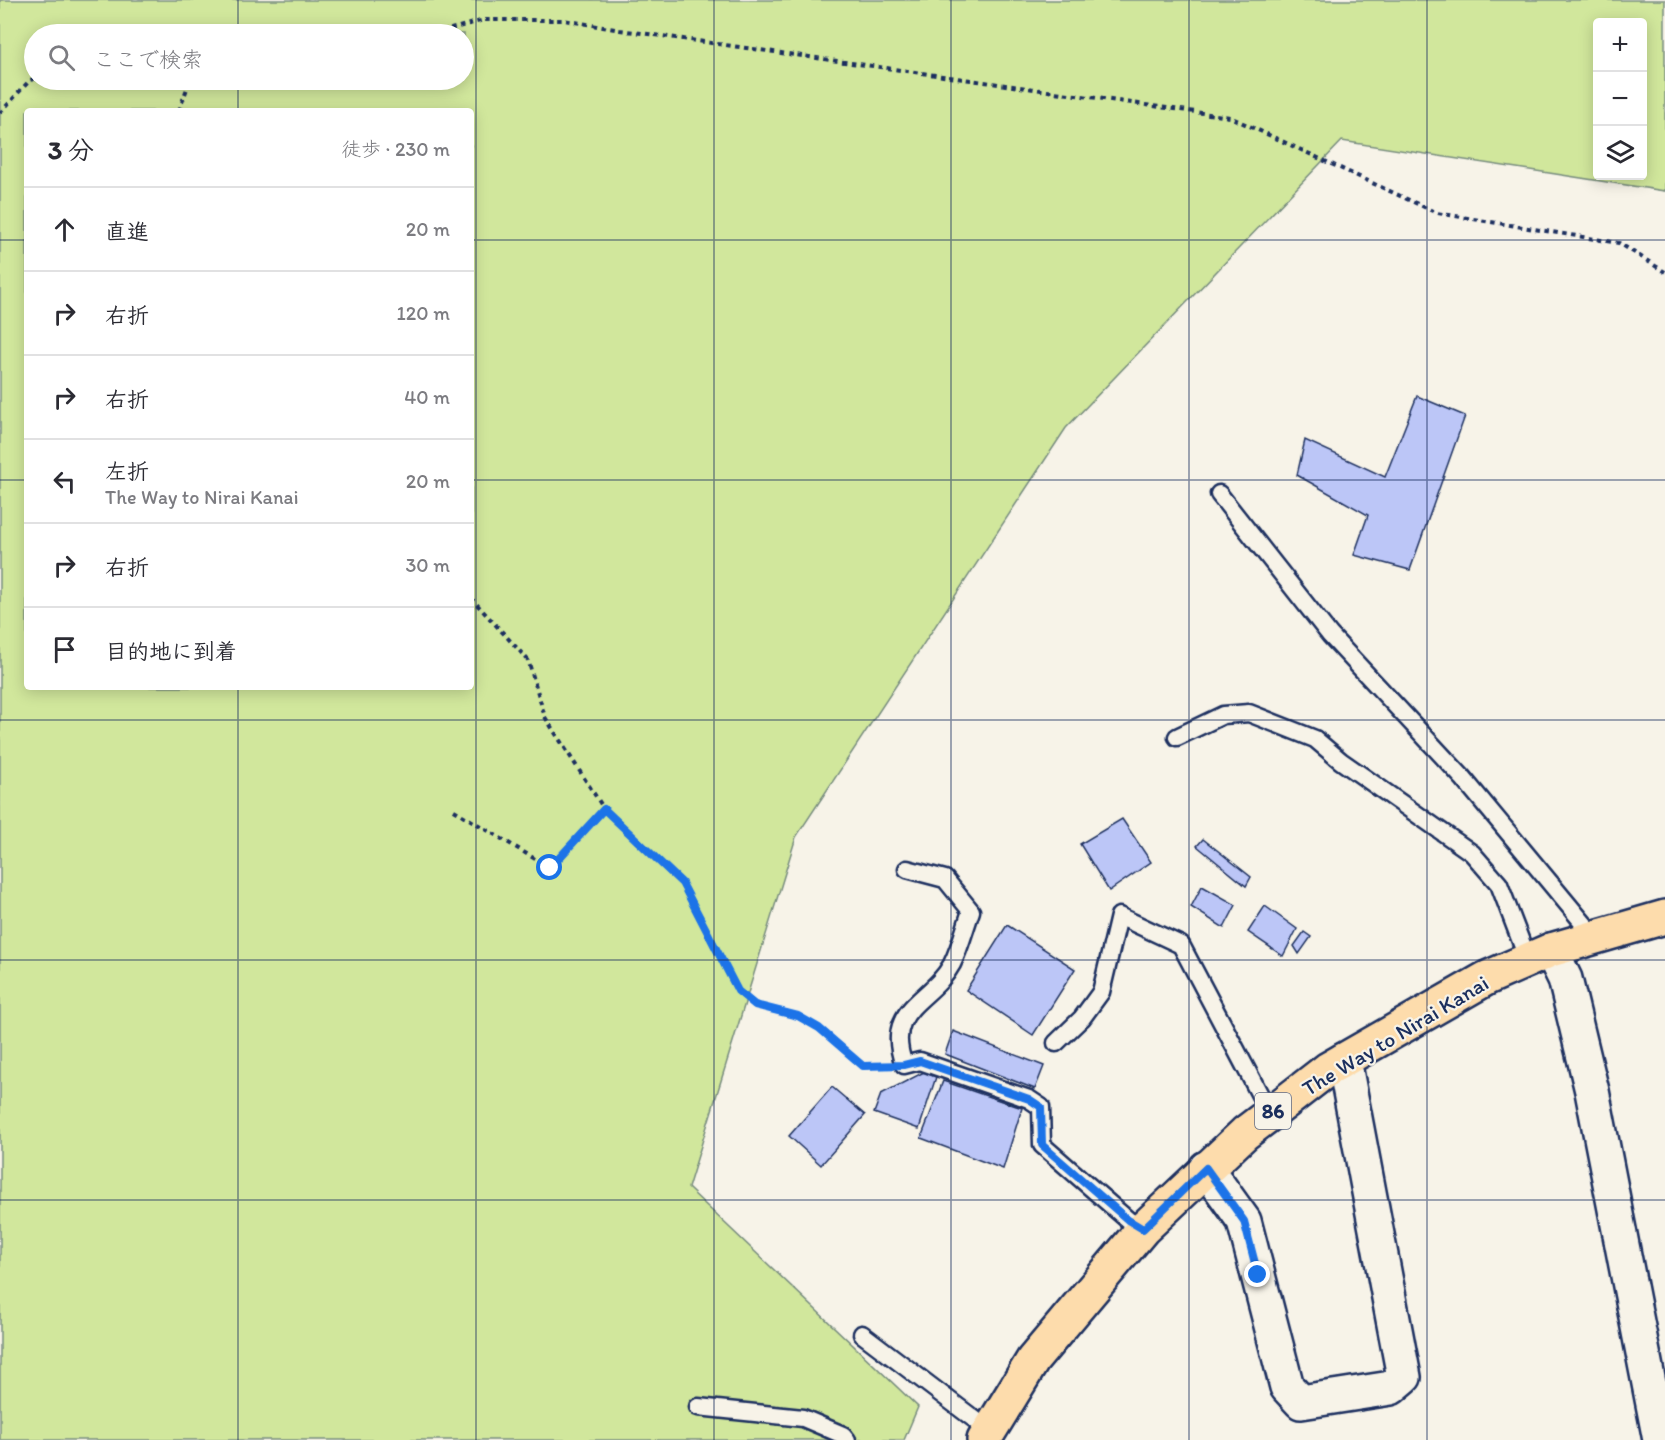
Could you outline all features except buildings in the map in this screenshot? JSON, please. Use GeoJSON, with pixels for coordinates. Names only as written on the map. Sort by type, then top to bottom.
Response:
{"type":"FeatureCollection","features":[{"type":"Feature","properties":{"kind":"main road","name":"The Way to Nirai Kanai"},"geometry":{"type":"LineString","coordinates":[[987,1435],[1033,1360],[1143,1229],[1206,1168],[1270,1114],[1344,1060],[1487,978],[1540,955],[1665,917]]}},
{"type":"Feature","properties":{"kind":"street"},"geometry":{"type":"LineString","coordinates":[[1540,955],[1565,979],[1592,1091],[1660,1440]]}},
{"type":"Feature","properties":{"kind":"street"},"geometry":{"type":"LineString","coordinates":[[1206,1168],[1244,1221],[1287,1387],[1301,1402],[1391,1388],[1404,1377],[1344,1060]]}},
{"type":"Feature","properties":{"kind":"lane"},"geometry":{"type":"LineString","coordinates":[[1219,494],[1330,635],[1463,778],[1595,937]]}},
{"type":"Feature","properties":{"kind":"lane"},"geometry":{"type":"LineString","coordinates":[[1177,737],[1223,715],[1249,713],[1315,739],[1341,761],[1472,853],[1499,884],[1540,955]]}},
{"type":"Feature","properties":{"kind":"lane"},"geometry":{"type":"LineString","coordinates":[[907,870],[945,879],[971,911],[951,965],[905,1016],[897,1046],[904,1065],[920,1061],[1029,1099],[1041,1107],[1042,1145],[1128,1220],[1143,1229]]}},
{"type":"Feature","properties":{"kind":"lane"},"geometry":{"type":"LineString","coordinates":[[1056,1042],[1083,1018],[1101,992],[1119,916],[1181,945],[1270,1114]]}},
{"type":"Feature","properties":{"kind":"lane"},"geometry":{"type":"LineString","coordinates":[[862,1334],[987,1435]]}},
{"type":"Feature","properties":{"kind":"lane"},"geometry":{"type":"LineString","coordinates":[[698,1407],[803,1418],[843,1434],[847,1440]]}},
{"type":"Feature","properties":{"kind":"path"},"geometry":{"type":"LineString","coordinates":[[469,24],[484,20],[564,20],[620,30],[1230,117],[1437,213],[1619,243],[1665,272]]}},
{"type":"Feature","properties":{"kind":"path"},"geometry":{"type":"LineString","coordinates":[[0,112],[24,86]]}},
{"type":"Feature","properties":{"kind":"path"},"geometry":{"type":"LineString","coordinates":[[180,108],[186,90]]}},
{"type":"Feature","properties":{"kind":"path"},"geometry":{"type":"LineString","coordinates":[[474,601],[528,660],[545,717],[604,809],[682,883],[738,991],[755,1005],[798,1016],[819,1028],[863,1066],[904,1065]]}},
{"type":"Feature","properties":{"kind":"path"},"geometry":{"type":"LineString","coordinates":[[454,810],[550,868],[604,809]]}},
{"type":"Feature","properties":{"kind":"green space"},"geometry":{"type":"Polygon","coordinates":[[[0,0],[1665,0],[1665,191],[1594,180],[1647,180],[1647,18],[1593,18],[1593,180],[1342,141],[1066,428],[796,837],[688,1188],[918,1407],[904,1440],[0,1440],[0,0]]]}},
{"type":"Feature","properties":{"kind":"route"},"geometry":{"type":"LineString","coordinates":[[550,868],[604,809],[682,883],[738,991],[755,1005],[798,1016],[819,1028],[863,1066],[904,1065],[920,1061],[1029,1099],[1041,1107],[1042,1145],[1128,1220],[1143,1229],[1206,1168],[1244,1221],[1258,1275]]}}]}
